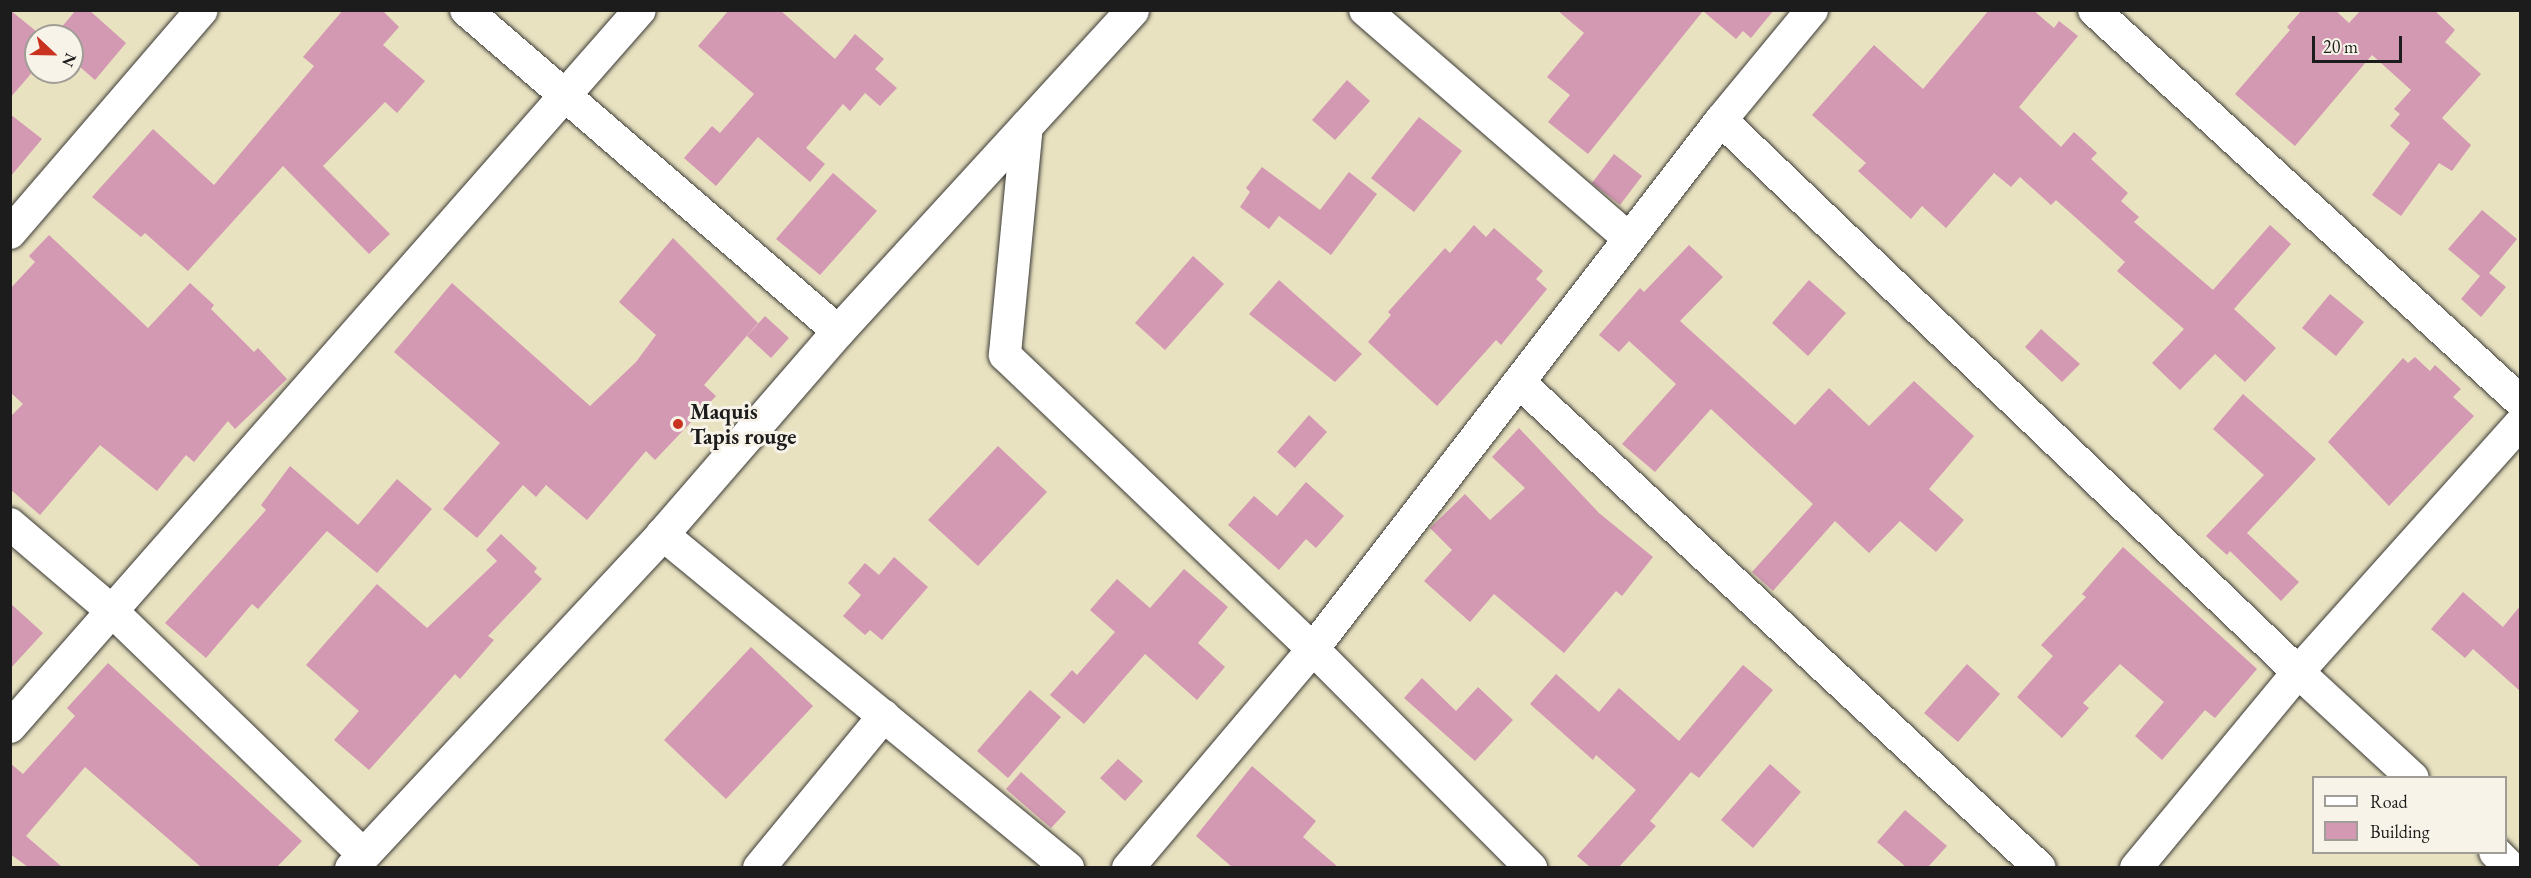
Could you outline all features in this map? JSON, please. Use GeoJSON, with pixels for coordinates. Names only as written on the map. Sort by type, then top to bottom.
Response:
{"type":"FeatureCollection","features":[{"type":"Feature","properties":{"kind":"street"},"geometry":{"type":"LineString","coordinates":[[10,233],[202,10]]}},
{"type":"Feature","properties":{"kind":"street"},"geometry":{"type":"LineString","coordinates":[[466,10],[838,331]]}},
{"type":"Feature","properties":{"kind":"street"},"geometry":{"type":"LineString","coordinates":[[10,727],[640,10]]}},
{"type":"Feature","properties":{"kind":"street"},"geometry":{"type":"LineString","coordinates":[[10,524],[112,611],[357,861],[662,534],[838,331],[1132,10]]}},
{"type":"Feature","properties":{"kind":"street"},"geometry":{"type":"LineString","coordinates":[[1365,10],[1629,239]]}},
{"type":"Feature","properties":{"kind":"street"},"geometry":{"type":"LineString","coordinates":[[1128,867],[1313,649],[1721,120],[1812,10]]}},
{"type":"Feature","properties":{"kind":"street"},"geometry":{"type":"LineString","coordinates":[[2094,10],[2520,401]]}},
{"type":"Feature","properties":{"kind":"street"},"geometry":{"type":"LineString","coordinates":[[1721,120],[2298,672],[2412,776]]}},
{"type":"Feature","properties":{"kind":"street"},"geometry":{"type":"LineString","coordinates":[[1027,125],[1005,355],[1313,649],[1531,867]]}},
{"type":"Feature","properties":{"kind":"street"},"geometry":{"type":"LineString","coordinates":[[1519,382],[2040,867]]}},
{"type":"Feature","properties":{"kind":"street"},"geometry":{"type":"LineString","coordinates":[[2136,867],[2298,672],[2520,424]]}},
{"type":"Feature","properties":{"kind":"street"},"geometry":{"type":"LineString","coordinates":[[662,534],[1068,867]]}},
{"type":"Feature","properties":{"kind":"street"},"geometry":{"type":"LineString","coordinates":[[759,867],[884,716]]}},
{"type":"Feature","properties":{"kind":"street"},"geometry":{"type":"LineString","coordinates":[[2497,854],[2511,867]]}},
{"type":"Feature","properties":{"kind":"building"},"geometry":{"type":"Polygon","coordinates":[[[10,10],[27,24],[24,24],[24,82],[10,98],[10,10]]]}},
{"type":"Feature","properties":{"kind":"building"},"geometry":{"type":"Polygon","coordinates":[[[76,10],[89,10],[126,43],[95,80],[84,70],[84,24],[64,24],[76,10]]]}},
{"type":"Feature","properties":{"kind":"building"},"geometry":{"type":"Polygon","coordinates":[[[343,10],[382,10],[399,27],[383,45],[425,81],[397,113],[385,102],[323,166],[390,234],[369,254],[283,166],[188,271],[145,233],[141,237],[92,197],[153,129],[214,185],[314,66],[303,57],[343,10]]]}},
{"type":"Feature","properties":{"kind":"building"},"geometry":{"type":"Polygon","coordinates":[[[729,10],[780,10],[835,59],[855,34],[884,59],[875,69],[897,88],[880,106],[865,93],[850,111],[843,104],[806,148],[825,164],[810,182],[758,137],[716,186],[684,158],[712,126],[720,133],[754,94],[698,46],[729,10]]]}},
{"type":"Feature","properties":{"kind":"building"},"geometry":{"type":"Polygon","coordinates":[[[1557,10],[1774,10],[1751,38],[1743,31],[1736,39],[1703,11],[1588,154],[1548,122],[1570,95],[1547,77],[1584,33],[1557,10]]]}},
{"type":"Feature","properties":{"kind":"building"},"geometry":{"type":"Polygon","coordinates":[[[1989,10],[2033,10],[2054,28],[2059,21],[2078,36],[2019,107],[2061,147],[2074,132],[2097,153],[2091,159],[2128,193],[2121,201],[2139,217],[2134,222],[2213,290],[2270,225],[2291,244],[2234,309],[2276,348],[2245,382],[2215,354],[2180,390],[2152,363],[2184,329],[2117,271],[2125,262],[2056,200],[2051,205],[2020,177],[2011,187],[1994,173],[1946,228],[1922,206],[1911,219],[1858,171],[1866,163],[1812,115],[1874,45],[1923,89],[1989,10]]]}},
{"type":"Feature","properties":{"kind":"building"},"geometry":{"type":"Polygon","coordinates":[[[2302,10],[2335,10],[2349,23],[2361,10],[2434,10],[2455,30],[2445,42],[2481,74],[2442,118],[2471,145],[2452,171],[2439,163],[2401,216],[2372,195],[2410,143],[2390,126],[2400,114],[2394,109],[2411,90],[2372,55],[2295,146],[2235,94],[2290,30],[2287,27],[2302,10]]]}},
{"type":"Feature","properties":{"kind":"building"},"geometry":{"type":"Polygon","coordinates":[[[1347,80],[1370,101],[1335,140],[1312,120],[1347,80]]]}},
{"type":"Feature","properties":{"kind":"building"},"geometry":{"type":"Polygon","coordinates":[[[10,114],[42,139],[10,177],[10,114]]]}},
{"type":"Feature","properties":{"kind":"building"},"geometry":{"type":"Polygon","coordinates":[[[1419,117],[1462,151],[1414,212],[1371,178],[1419,117]]]}},
{"type":"Feature","properties":{"kind":"building"},"geometry":{"type":"Polygon","coordinates":[[[1614,154],[1642,176],[1620,205],[1592,183],[1614,154]]]}},
{"type":"Feature","properties":{"kind":"building"},"geometry":{"type":"Polygon","coordinates":[[[1262,167],[1320,210],[1349,172],[1377,194],[1331,255],[1279,216],[1269,229],[1240,207],[1250,192],[1246,188],[1262,167]]]}},
{"type":"Feature","properties":{"kind":"building"},"geometry":{"type":"Polygon","coordinates":[[[833,173],[877,211],[820,275],[776,239],[833,173]]]}},
{"type":"Feature","properties":{"kind":"building"},"geometry":{"type":"Polygon","coordinates":[[[2482,210],[2517,239],[2489,273],[2506,287],[2481,317],[2461,299],[2480,276],[2448,249],[2482,210]]]}},
{"type":"Feature","properties":{"kind":"building"},"geometry":{"type":"Polygon","coordinates":[[[1474,225],[1486,237],[1494,228],[1543,271],[1536,279],[1547,289],[1501,345],[1496,340],[1437,406],[1368,342],[1391,315],[1388,312],[1445,248],[1450,253],[1474,225]]]}},
{"type":"Feature","properties":{"kind":"building"},"geometry":{"type":"Polygon","coordinates":[[[49,235],[148,328],[190,283],[214,305],[211,309],[254,352],[258,348],[287,379],[235,429],[228,421],[194,462],[186,455],[157,491],[100,445],[40,515],[10,489],[10,417],[23,404],[10,392],[10,289],[35,262],[29,256],[49,235]]]}},
{"type":"Feature","properties":{"kind":"building"},"geometry":{"type":"Polygon","coordinates":[[[673,238],[758,323],[704,385],[716,396],[655,460],[646,451],[587,520],[546,485],[536,497],[523,485],[477,538],[443,509],[500,443],[394,352],[452,283],[590,406],[636,362],[656,335],[619,302],[673,238]]]}},
{"type":"Feature","properties":{"kind":"building"},"geometry":{"type":"Polygon","coordinates":[[[1689,245],[1723,277],[1680,321],[1795,425],[1829,388],[1869,426],[1914,381],[1974,436],[1929,489],[1964,520],[1936,552],[1900,521],[1869,553],[1835,521],[1773,591],[1752,572],[1813,504],[1711,409],[1655,472],[1622,444],[1676,384],[1629,341],[1619,352],[1599,335],[1640,288],[1644,292],[1689,245]]]}},
{"type":"Feature","properties":{"kind":"building"},"geometry":{"type":"Polygon","coordinates":[[[1193,256],[1224,284],[1165,350],[1135,323],[1193,256]]]}},
{"type":"Feature","properties":{"kind":"building"},"geometry":{"type":"Polygon","coordinates":[[[1279,280],[1362,354],[1335,382],[1249,314],[1279,280]]]}},
{"type":"Feature","properties":{"kind":"building"},"geometry":{"type":"Polygon","coordinates":[[[1809,280],[1846,313],[1808,356],[1772,323],[1809,280]]]}},
{"type":"Feature","properties":{"kind":"building"},"geometry":{"type":"Polygon","coordinates":[[[2330,294],[2364,322],[2336,356],[2302,328],[2330,294]]]}},
{"type":"Feature","properties":{"kind":"building"},"geometry":{"type":"Polygon","coordinates":[[[765,316],[789,338],[771,358],[747,336],[765,316]]]}},
{"type":"Feature","properties":{"kind":"building"},"geometry":{"type":"Polygon","coordinates":[[[2041,329],[2080,364],[2062,382],[2025,347],[2041,329]]]}},
{"type":"Feature","properties":{"kind":"building"},"geometry":{"type":"Polygon","coordinates":[[[2415,357],[2430,371],[2435,365],[2461,389],[2453,397],[2474,416],[2389,506],[2328,442],[2403,358],[2408,363],[2415,357]]]}},
{"type":"Feature","properties":{"kind":"building"},"geometry":{"type":"Polygon","coordinates":[[[2243,394],[2316,459],[2247,533],[2299,582],[2281,601],[2230,551],[2227,555],[2206,536],[2264,475],[2213,429],[2243,394]]]}},
{"type":"Feature","properties":{"kind":"building"},"geometry":{"type":"Polygon","coordinates":[[[1309,415],[1327,432],[1295,468],[1277,452],[1309,415]]]}},
{"type":"Feature","properties":{"kind":"building"},"geometry":{"type":"Polygon","coordinates":[[[1519,428],[1599,513],[1653,557],[1622,596],[1616,591],[1564,653],[1494,594],[1470,622],[1424,581],[1452,550],[1430,528],[1465,494],[1490,520],[1525,488],[1492,457],[1519,428]]]}},
{"type":"Feature","properties":{"kind":"building"},"geometry":{"type":"Polygon","coordinates":[[[998,446],[1047,492],[978,566],[928,520],[998,446]]]}},
{"type":"Feature","properties":{"kind":"building"},"geometry":{"type":"Polygon","coordinates":[[[290,466],[358,525],[397,479],[432,509],[377,573],[327,531],[258,609],[252,604],[206,658],[165,623],[266,510],[261,505],[290,466]]]}},
{"type":"Feature","properties":{"kind":"building"},"geometry":{"type":"Polygon","coordinates":[[[1306,482],[1344,516],[1316,548],[1306,539],[1279,570],[1228,525],[1254,496],[1277,516],[1306,482]]]}},
{"type":"Feature","properties":{"kind":"building"},"geometry":{"type":"Polygon","coordinates":[[[501,534],[537,568],[534,572],[542,579],[488,636],[494,640],[460,679],[455,674],[369,770],[334,740],[359,711],[306,665],[377,584],[427,628],[497,561],[486,550],[501,534]]]}},
{"type":"Feature","properties":{"kind":"building"},"geometry":{"type":"Polygon","coordinates":[[[2123,547],[2257,669],[2215,718],[2205,710],[2162,760],[2135,736],[2164,702],[2120,664],[2083,703],[2089,708],[2062,738],[2017,697],[2053,656],[2041,645],[2086,597],[2082,594],[2123,547]]]}},
{"type":"Feature","properties":{"kind":"building"},"geometry":{"type":"Polygon","coordinates":[[[894,557],[928,587],[882,640],[870,630],[865,635],[843,616],[861,595],[848,583],[865,563],[879,575],[894,557]]]}},
{"type":"Feature","properties":{"kind":"building"},"geometry":{"type":"Polygon","coordinates":[[[1184,569],[1228,607],[1198,643],[1225,667],[1197,700],[1145,654],[1084,724],[1050,695],[1072,670],[1077,675],[1115,632],[1090,610],[1117,579],[1150,608],[1184,569]]]}},
{"type":"Feature","properties":{"kind":"building"},"geometry":{"type":"Polygon","coordinates":[[[2463,592],[2503,627],[2520,606],[2520,691],[2473,649],[2465,658],[2431,629],[2463,592]]]}},
{"type":"Feature","properties":{"kind":"building"},"geometry":{"type":"Polygon","coordinates":[[[10,603],[43,633],[10,669],[10,603]]]}},
{"type":"Feature","properties":{"kind":"building"},"geometry":{"type":"Polygon","coordinates":[[[751,647],[813,706],[726,799],[664,740],[751,647]]]}},
{"type":"Feature","properties":{"kind":"building"},"geometry":{"type":"Polygon","coordinates":[[[108,663],[302,841],[277,867],[201,867],[85,767],[26,836],[62,867],[28,867],[10,854],[10,763],[23,774],[75,716],[67,708],[108,663]]]}},
{"type":"Feature","properties":{"kind":"building"},"geometry":{"type":"Polygon","coordinates":[[[1967,664],[2000,694],[1958,742],[1924,713],[1967,664]]]}},
{"type":"Feature","properties":{"kind":"building"},"geometry":{"type":"Polygon","coordinates":[[[1743,665],[1773,690],[1699,778],[1691,772],[1650,821],[1656,826],[1619,867],[1590,867],[1577,856],[1636,790],[1596,755],[1593,760],[1530,704],[1556,674],[1599,712],[1619,688],[1679,741],[1743,665]]]}},
{"type":"Feature","properties":{"kind":"building"},"geometry":{"type":"Polygon","coordinates":[[[1422,678],[1456,711],[1478,687],[1513,720],[1475,761],[1404,698],[1422,678]]]}},
{"type":"Feature","properties":{"kind":"building"},"geometry":{"type":"Polygon","coordinates":[[[1030,690],[1061,717],[1008,778],[977,751],[1030,690]]]}},
{"type":"Feature","properties":{"kind":"building"},"geometry":{"type":"Polygon","coordinates":[[[1118,759],[1143,781],[1125,801],[1100,778],[1118,759]]]}},
{"type":"Feature","properties":{"kind":"building"},"geometry":{"type":"Polygon","coordinates":[[[1770,764],[1801,792],[1753,848],[1721,820],[1770,764]]]}},
{"type":"Feature","properties":{"kind":"building"},"geometry":{"type":"Polygon","coordinates":[[[1252,766],[1316,821],[1303,837],[1338,867],[1232,867],[1196,836],[1252,766]]]}},
{"type":"Feature","properties":{"kind":"building"},"geometry":{"type":"Polygon","coordinates":[[[1021,772],[1066,812],[1051,828],[1006,789],[1021,772]]]}},
{"type":"Feature","properties":{"kind":"building"},"geometry":{"type":"Polygon","coordinates":[[[1905,810],[1947,846],[1928,867],[1906,867],[1877,842],[1905,810]]]}},
{"type":"Feature","properties":{"kind":"place","name":"Maquis Tapis rouge"},"geometry":{"type":"Point","coordinates":[678,424]}}]}
